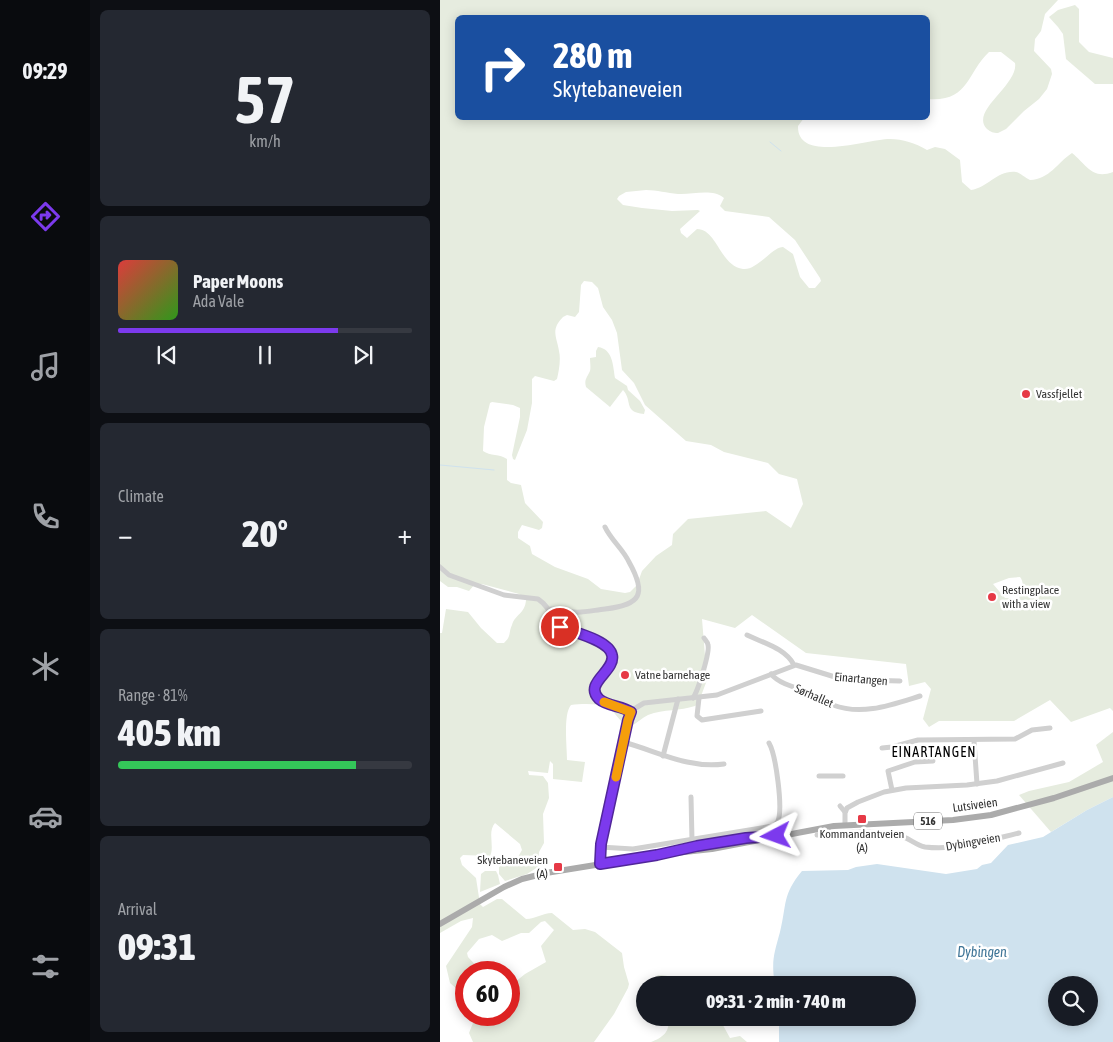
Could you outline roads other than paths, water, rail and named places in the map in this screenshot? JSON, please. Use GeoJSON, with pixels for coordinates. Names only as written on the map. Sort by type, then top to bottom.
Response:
{"type":"FeatureCollection","features":[{"type":"Feature","properties":{"kind":"main road","name":"Lutsiveien"},"geometry":{"type":"LineString","coordinates":[[440,924],[504,887],[522,879],[546,873],[746,838],[776,836],[845,825],[953,820],[1004,812],[1054,798],[1113,778]]}},
{"type":"Feature","properties":{"kind":"street"},"geometry":{"type":"LineString","coordinates":[[549,610],[556,609],[574,612],[620,608],[630,604],[636,598],[639,587],[634,570],[626,555],[605,527]]}},
{"type":"Feature","properties":{"kind":"street"},"geometry":{"type":"LineString","coordinates":[[440,567],[448,575],[509,597],[538,599],[549,610],[547,618],[551,623],[600,642],[609,648],[612,654],[612,662],[598,682],[595,688],[596,694],[602,701],[631,712]]}},
{"type":"Feature","properties":{"kind":"street","name":"Einartangen"},"geometry":{"type":"LineString","coordinates":[[747,635],[780,651],[794,665],[800,665],[835,677],[900,681]]}},
{"type":"Feature","properties":{"kind":"street"},"geometry":{"type":"LineString","coordinates":[[704,638],[708,645],[696,698],[697,716],[702,720],[761,711]]}},
{"type":"Feature","properties":{"kind":"street"},"geometry":{"type":"LineString","coordinates":[[600,864],[600,847],[631,712],[638,706],[648,702],[717,695],[794,665]]}},
{"type":"Feature","properties":{"kind":"street","name":"Sørhallet"},"geometry":{"type":"LineString","coordinates":[[771,674],[778,680],[812,694],[830,704],[849,709],[876,709],[920,696]]}},
{"type":"Feature","properties":{"kind":"street"},"geometry":{"type":"LineString","coordinates":[[663,756],[678,700]]}},
{"type":"Feature","properties":{"kind":"street"},"geometry":{"type":"LineString","coordinates":[[882,748],[892,747],[913,740],[974,741],[1014,739],[1032,730],[1050,728]]}},
{"type":"Feature","properties":{"kind":"street"},"geometry":{"type":"LineString","coordinates":[[974,741],[978,784]]}},
{"type":"Feature","properties":{"kind":"street"},"geometry":{"type":"LineString","coordinates":[[623,742],[663,756],[694,764],[724,764]]}},
{"type":"Feature","properties":{"kind":"street"},"geometry":{"type":"LineString","coordinates":[[600,847],[627,850],[770,827],[777,823],[779,813],[778,784],[770,743]]}},
{"type":"Feature","properties":{"kind":"street"},"geometry":{"type":"LineString","coordinates":[[892,790],[888,771],[910,763],[933,761]]}},
{"type":"Feature","properties":{"kind":"street"},"geometry":{"type":"LineString","coordinates":[[845,825],[845,812],[847,808],[892,790],[997,781],[1063,763]]}},
{"type":"Feature","properties":{"kind":"street"},"geometry":{"type":"LineString","coordinates":[[819,776],[843,776]]}},
{"type":"Feature","properties":{"kind":"street"},"geometry":{"type":"LineString","coordinates":[[691,797],[692,840]]}},
{"type":"Feature","properties":{"kind":"street"},"geometry":{"type":"LineString","coordinates":[[840,806],[845,812]]}},
{"type":"Feature","properties":{"kind":"street"},"geometry":{"type":"LineString","coordinates":[[899,835],[901,822]]}},
{"type":"Feature","properties":{"kind":"street","name":"Dybingveien"},"geometry":{"type":"LineString","coordinates":[[817,835],[849,832],[899,835],[923,846],[943,848],[1019,832]]}},
{"type":"Feature","properties":{"kind":"water","name":"Dybingen"},"geometry":{"type":"Polygon","coordinates":[[[1113,797],[1113,1042],[779,1042],[779,1026],[916,1026],[916,976],[774,976],[774,958],[786,900],[791,887],[802,871],[848,870],[877,864],[946,874],[977,869],[982,865],[991,863],[1008,845],[1043,837],[1087,810],[1113,797]]]}},
{"type":"Feature","properties":{"kind":"waterway"},"geometry":{"type":"LineString","coordinates":[[770,142],[781,151]]}},
{"type":"Feature","properties":{"kind":"waterway"},"geometry":{"type":"LineString","coordinates":[[440,465],[494,470]]}},
{"type":"Feature","properties":{"kind":"place","name":"Vassfjellet"},"geometry":{"type":"Point","coordinates":[1026,394]}},
{"type":"Feature","properties":{"kind":"place","name":"Restingplace with a view"},"geometry":{"type":"Point","coordinates":[992,597]}},
{"type":"Feature","properties":{"kind":"place","name":"Vatne barnehage"},"geometry":{"type":"Point","coordinates":[625,675]}},
{"type":"Feature","properties":{"kind":"place","name":"Kommandantveien (A)"},"geometry":{"type":"Point","coordinates":[862,819]}},
{"type":"Feature","properties":{"kind":"place","name":"Skytebaneveien (A)"},"geometry":{"type":"Point","coordinates":[558,867]}},
{"type":"Feature","properties":{"kind":"district","name":"EINARTANGEN"},"geometry":{"type":"Point","coordinates":[934,752]}}]}
